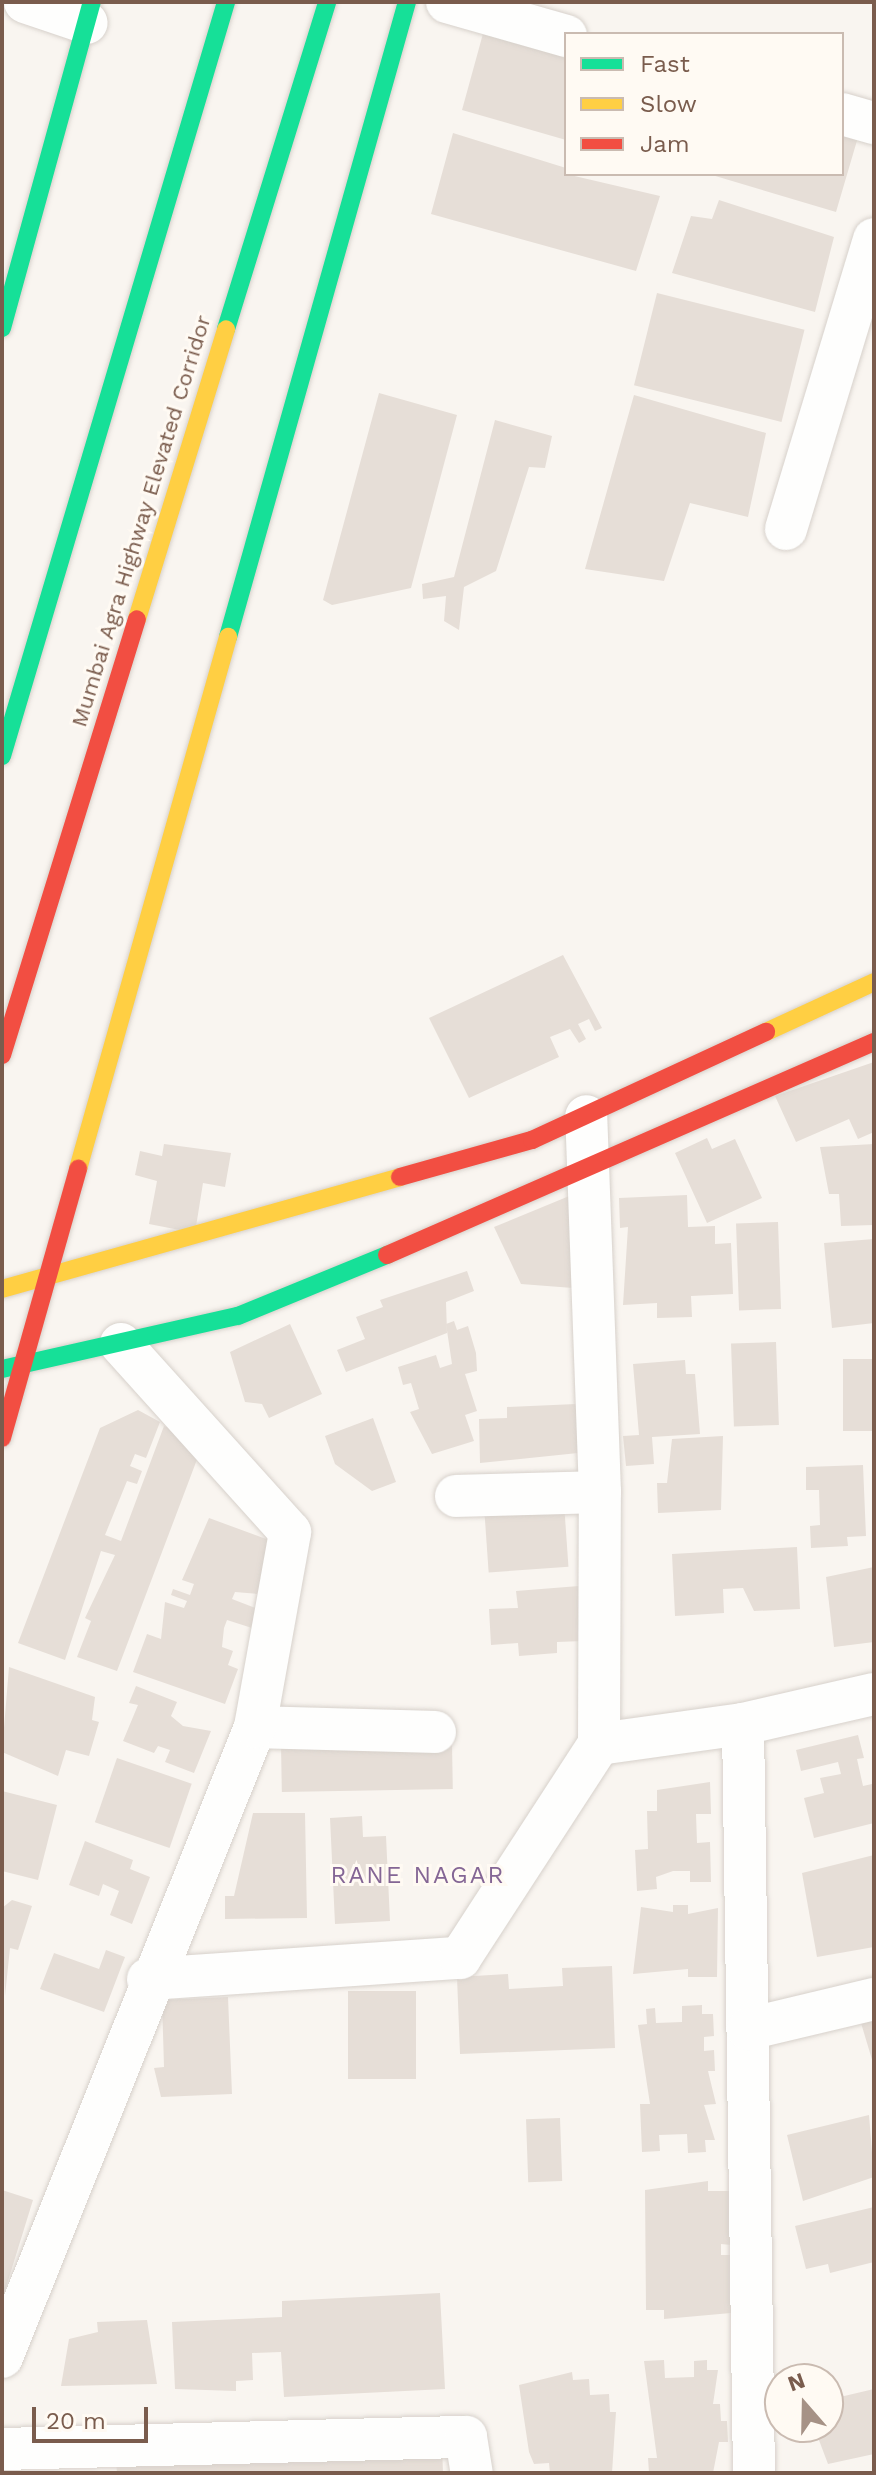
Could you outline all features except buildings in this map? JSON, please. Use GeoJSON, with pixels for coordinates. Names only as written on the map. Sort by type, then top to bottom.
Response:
{"type":"FeatureCollection","features":[{"type":"Feature","properties":{"kind":"main road"},"geometry":{"type":"LineString","coordinates":[[2,756],[226,2]]}},
{"type":"Feature","properties":{"kind":"main road","name":"Mumbai Agra Highway Elevated Corridor"},"geometry":{"type":"LineString","coordinates":[[2,1055],[327,2]]}},
{"type":"Feature","properties":{"kind":"main road"},"geometry":{"type":"LineString","coordinates":[[2,1438],[53,1279],[246,555],[407,2]]}},
{"type":"Feature","properties":{"kind":"main road"},"geometry":{"type":"LineString","coordinates":[[2,328],[90,12]]}},
{"type":"Feature","properties":{"kind":"main road"},"geometry":{"type":"LineString","coordinates":[[2,1289],[53,1279],[532,1140],[874,982]]}},
{"type":"Feature","properties":{"kind":"main road"},"geometry":{"type":"LineString","coordinates":[[2,1369],[238,1316],[588,1172],[874,1042]]}},
{"type":"Feature","properties":{"kind":"street"},"geometry":{"type":"LineString","coordinates":[[25,2],[90,12]]}},
{"type":"Feature","properties":{"kind":"street"},"geometry":{"type":"LineString","coordinates":[[447,2],[564,35]]}},
{"type":"Feature","properties":{"kind":"street"},"geometry":{"type":"LineString","coordinates":[[844,115],[874,123]]}},
{"type":"Feature","properties":{"kind":"street"},"geometry":{"type":"LineString","coordinates":[[786,529],[863,308],[874,239]]}},
{"type":"Feature","properties":{"kind":"street"},"geometry":{"type":"LineString","coordinates":[[148,1979],[460,1958],[599,1744],[600,1492],[586,1116]]}},
{"type":"Feature","properties":{"kind":"street"},"geometry":{"type":"LineString","coordinates":[[2,2357],[148,1979],[255,1727],[290,1532],[121,1344]]}},
{"type":"Feature","properties":{"kind":"street"},"geometry":{"type":"LineString","coordinates":[[456,1496],[600,1492]]}},
{"type":"Feature","properties":{"kind":"street"},"geometry":{"type":"LineString","coordinates":[[599,1744],[743,1724],[874,1694]]}},
{"type":"Feature","properties":{"kind":"street"},"geometry":{"type":"LineString","coordinates":[[743,1724],[754,2473]]}},
{"type":"Feature","properties":{"kind":"street"},"geometry":{"type":"LineString","coordinates":[[255,1727],[435,1732]]}},
{"type":"Feature","properties":{"kind":"street"},"geometry":{"type":"LineString","coordinates":[[748,2029],[874,1999]]}},
{"type":"Feature","properties":{"kind":"street"},"geometry":{"type":"LineString","coordinates":[[2,2449],[466,2437],[472,2473]]}},
{"type":"Feature","properties":{"kind":"traffic: fast"},"geometry":{"type":"LineString","coordinates":[[2,328],[92,2]]}},
{"type":"Feature","properties":{"kind":"traffic: fast"},"geometry":{"type":"LineString","coordinates":[[2,756],[226,2]]}},
{"type":"Feature","properties":{"kind":"traffic: fast"},"geometry":{"type":"LineString","coordinates":[[226,329],[327,2]]}},
{"type":"Feature","properties":{"kind":"traffic: fast"},"geometry":{"type":"LineString","coordinates":[[228,637],[407,2]]}},
{"type":"Feature","properties":{"kind":"traffic: fast"},"geometry":{"type":"LineString","coordinates":[[2,1369],[238,1316],[387,1255]]}},
{"type":"Feature","properties":{"kind":"traffic: slow"},"geometry":{"type":"LineString","coordinates":[[137,619],[226,329]]}},
{"type":"Feature","properties":{"kind":"traffic: slow"},"geometry":{"type":"LineString","coordinates":[[78,1169],[228,637]]}},
{"type":"Feature","properties":{"kind":"traffic: slow"},"geometry":{"type":"LineString","coordinates":[[766,1032],[874,982]]}},
{"type":"Feature","properties":{"kind":"traffic: slow"},"geometry":{"type":"LineString","coordinates":[[2,1289],[400,1177]]}},
{"type":"Feature","properties":{"kind":"traffic: jam"},"geometry":{"type":"LineString","coordinates":[[2,1055],[137,619]]}},
{"type":"Feature","properties":{"kind":"traffic: jam"},"geometry":{"type":"LineString","coordinates":[[400,1177],[532,1140],[766,1032]]}},
{"type":"Feature","properties":{"kind":"traffic: jam"},"geometry":{"type":"LineString","coordinates":[[387,1255],[874,1042]]}},
{"type":"Feature","properties":{"kind":"traffic: jam"},"geometry":{"type":"LineString","coordinates":[[2,1438],[78,1169]]}},
{"type":"Feature","properties":{"kind":"district","name":"RANE NAGAR"},"geometry":{"type":"Point","coordinates":[418,1876]}}]}
